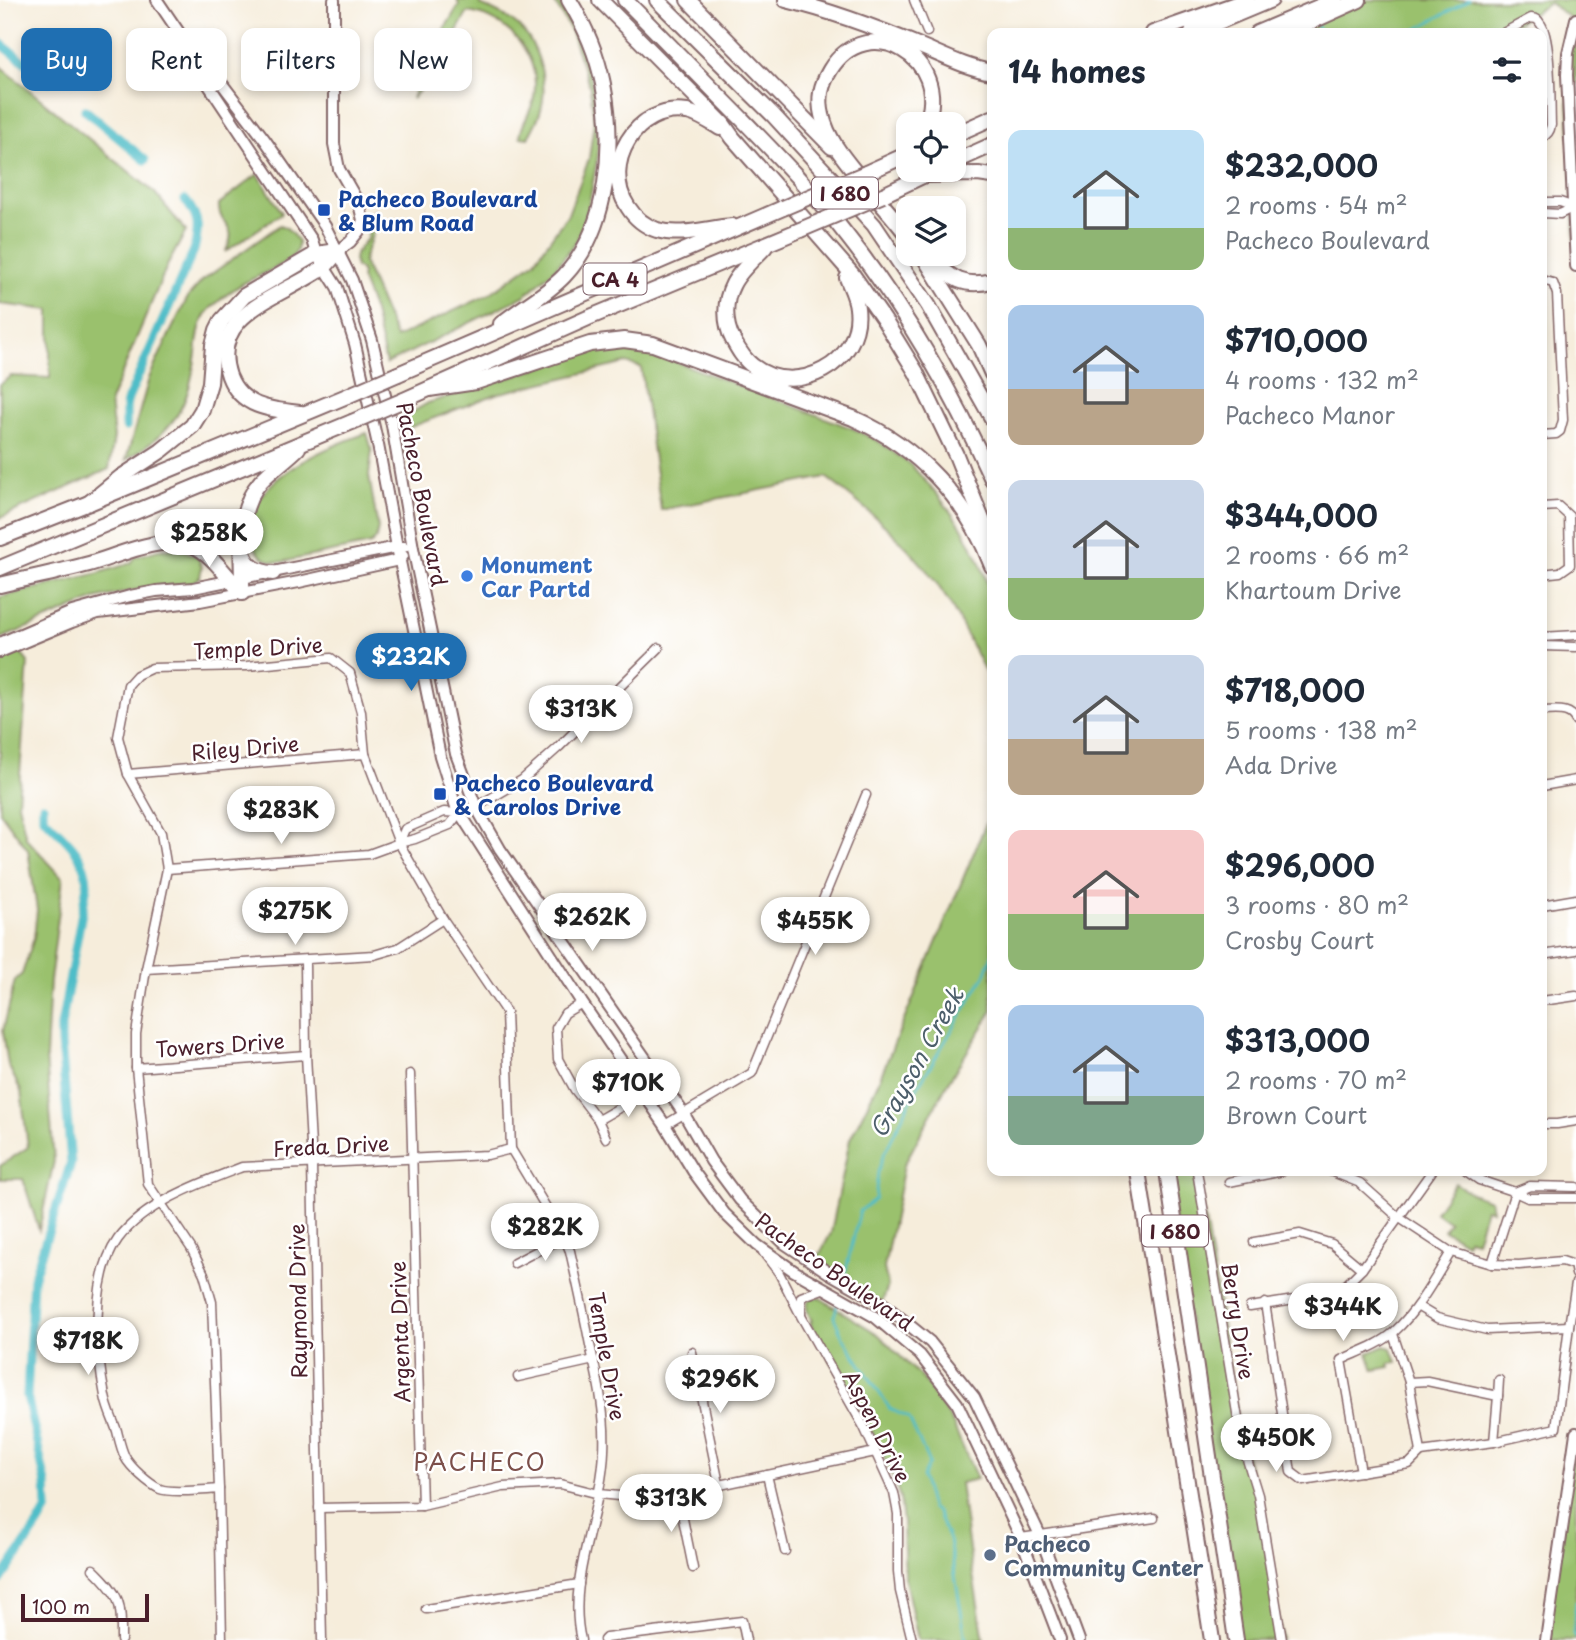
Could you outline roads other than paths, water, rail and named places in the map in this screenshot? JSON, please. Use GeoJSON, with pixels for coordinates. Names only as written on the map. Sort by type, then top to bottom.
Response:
{"type":"FeatureCollection","features":[{"type":"Feature","properties":{"kind":"highway"},"geometry":{"type":"LineString","coordinates":[[487,335],[565,276],[596,224],[605,187],[608,155],[607,109],[603,83],[590,44],[580,18],[569,0]]}},
{"type":"Feature","properties":{"kind":"highway"},"geometry":{"type":"LineString","coordinates":[[600,0],[723,124],[852,274],[916,372],[956,455],[987,532]]}},
{"type":"Feature","properties":{"kind":"highway","name":"I 680"},"geometry":{"type":"LineString","coordinates":[[625,0],[785,164],[846,234],[888,290],[937,370],[987,468]]}},
{"type":"Feature","properties":{"kind":"highway","name":"I 680"},"geometry":{"type":"LineString","coordinates":[[657,0],[773,115],[874,225],[928,305],[987,409]]}},
{"type":"Feature","properties":{"kind":"highway"},"geometry":{"type":"LineString","coordinates":[[688,0],[844,158]]}},
{"type":"Feature","properties":{"kind":"highway"},"geometry":{"type":"LineString","coordinates":[[786,0],[841,16],[969,67],[987,71]]}},
{"type":"Feature","properties":{"kind":"highway"},"geometry":{"type":"LineString","coordinates":[[1167,28],[1247,0]]}},
{"type":"Feature","properties":{"kind":"highway"},"geometry":{"type":"LineString","coordinates":[[1204,28],[1270,0]]}},
{"type":"Feature","properties":{"kind":"highway"},"geometry":{"type":"LineString","coordinates":[[1271,28],[1335,0]]}},
{"type":"Feature","properties":{"kind":"highway"},"geometry":{"type":"LineString","coordinates":[[1297,28],[1358,0]]}},
{"type":"Feature","properties":{"kind":"highway"},"geometry":{"type":"LineString","coordinates":[[896,221],[831,139],[822,116],[819,96],[823,81],[846,52],[860,45],[880,42],[898,47],[922,66],[930,86],[930,112]]}},
{"type":"Feature","properties":{"kind":"highway"},"geometry":{"type":"LineString","coordinates":[[733,138],[687,112],[667,112],[636,130],[625,145],[618,163],[618,184],[623,200],[632,213],[642,223],[656,230],[678,234],[713,227],[744,225]]}},
{"type":"Feature","properties":{"kind":"highway"},"geometry":{"type":"LineString","coordinates":[[966,130],[987,120]]}},
{"type":"Feature","properties":{"kind":"highway"},"geometry":{"type":"LineString","coordinates":[[966,157],[987,147]]}},
{"type":"Feature","properties":{"kind":"highway","name":"CA 4"},"geometry":{"type":"LineString","coordinates":[[0,538],[347,396],[894,160]]}},
{"type":"Feature","properties":{"kind":"highway"},"geometry":{"type":"LineString","coordinates":[[966,174],[987,175]]}},
{"type":"Feature","properties":{"kind":"highway","name":"CA 4"},"geometry":{"type":"LineString","coordinates":[[0,568],[404,401],[587,318],[910,182]]}},
{"type":"Feature","properties":{"kind":"highway"},"geometry":{"type":"LineString","coordinates":[[768,243],[734,281],[727,297],[726,315],[730,334],[752,366],[771,376],[786,379],[812,376],[836,363],[850,345],[856,329],[858,310],[845,273],[834,255]]}},
{"type":"Feature","properties":{"kind":"highway"},"geometry":{"type":"LineString","coordinates":[[89,503],[192,426],[202,410],[210,383],[217,330],[222,320],[244,296],[338,251]]}},
{"type":"Feature","properties":{"kind":"highway"},"geometry":{"type":"LineString","coordinates":[[305,413],[263,408],[248,401],[231,381],[225,364],[225,348],[230,331],[250,310],[320,260]]}},
{"type":"Feature","properties":{"kind":"highway"},"geometry":{"type":"LineString","coordinates":[[930,266],[979,345],[987,363]]}},
{"type":"Feature","properties":{"kind":"highway"},"geometry":{"type":"LineString","coordinates":[[937,266],[962,282],[987,282]]}},
{"type":"Feature","properties":{"kind":"highway"},"geometry":{"type":"LineString","coordinates":[[429,389],[476,382],[570,350],[607,341],[637,341],[670,349],[853,418],[891,438],[925,464],[957,499],[987,555]]}},
{"type":"Feature","properties":{"kind":"highway"},"geometry":{"type":"LineString","coordinates":[[238,584],[244,514],[252,493],[260,481],[304,443]]}},
{"type":"Feature","properties":{"kind":"highway"},"geometry":{"type":"LineString","coordinates":[[0,585],[170,541],[190,543],[202,550],[238,584]]}},
{"type":"Feature","properties":{"kind":"highway"},"geometry":{"type":"LineString","coordinates":[[242,548],[250,566],[260,572],[273,573]]}},
{"type":"Feature","properties":{"kind":"highway","name":"I 680"},"geometry":{"type":"LineString","coordinates":[[1139,1176],[1212,1640]]}},
{"type":"Feature","properties":{"kind":"highway","name":"I 680"},"geometry":{"type":"LineString","coordinates":[[1168,1176],[1236,1640]]}},
{"type":"Feature","properties":{"kind":"main road","name":"Pacheco Boulevard"},"geometry":{"type":"LineString","coordinates":[[157,0],[176,28]]}},
{"type":"Feature","properties":{"kind":"main road"},"geometry":{"type":"LineString","coordinates":[[334,0],[334,144],[339,169],[359,204],[363,220],[359,231],[338,251]]}},
{"type":"Feature","properties":{"kind":"main road"},"geometry":{"type":"LineString","coordinates":[[1576,19],[1568,53],[1567,75],[1576,266]]}},
{"type":"Feature","properties":{"kind":"main road","name":"Pacheco Boulevard"},"geometry":{"type":"LineString","coordinates":[[227,90],[325,226],[352,280],[372,340],[392,425],[413,548],[456,754],[476,807],[500,849],[684,1114],[711,1161],[740,1200],[784,1243],[882,1304],[930,1342],[974,1397],[1040,1535],[1079,1640]]}},
{"type":"Feature","properties":{"kind":"main road","name":"Pacheco Boulevard"},"geometry":{"type":"LineString","coordinates":[[213,91],[312,240],[320,260],[337,287],[355,344],[378,445],[440,756],[459,813],[582,1003],[666,1125],[693,1171],[724,1213],[757,1245],[794,1271],[875,1317],[920,1355],[957,1404],[1020,1538],[1060,1640]]}},
{"type":"Feature","properties":{"kind":"main road"},"geometry":{"type":"LineString","coordinates":[[0,652],[98,613],[200,601],[238,584],[273,573],[397,547],[413,548]]}},
{"type":"Feature","properties":{"kind":"main road"},"geometry":{"type":"LineString","coordinates":[[0,643],[97,604],[156,591],[238,584],[399,560],[413,548]]}},
{"type":"Feature","properties":{"kind":"main road"},"geometry":{"type":"LineString","coordinates":[[1546,1640],[1576,1433]]}},
{"type":"Feature","properties":{"kind":"street"},"geometry":{"type":"LineString","coordinates":[[914,0],[927,32]]}},
{"type":"Feature","properties":{"kind":"street"},"geometry":{"type":"LineString","coordinates":[[1511,28],[1531,18],[1543,28]]}},
{"type":"Feature","properties":{"kind":"street"},"geometry":{"type":"LineString","coordinates":[[1547,46],[1551,125],[1547,135]]}},
{"type":"Feature","properties":{"kind":"street"},"geometry":{"type":"LineString","coordinates":[[1547,202],[1560,202],[1574,207]]}},
{"type":"Feature","properties":{"kind":"street"},"geometry":{"type":"LineString","coordinates":[[1547,213],[1560,214],[1574,207]]}},
{"type":"Feature","properties":{"kind":"street"},"geometry":{"type":"LineString","coordinates":[[1547,281],[1553,283],[1557,294],[1563,420],[1560,431],[1547,435]]}},
{"type":"Feature","properties":{"kind":"street"},"geometry":{"type":"LineString","coordinates":[[1547,507],[1558,506],[1569,516],[1570,565],[1560,572],[1547,573]]}},
{"type":"Feature","properties":{"kind":"street"},"geometry":{"type":"LineString","coordinates":[[1547,636],[1576,635]]}},
{"type":"Feature","properties":{"kind":"street"},"geometry":{"type":"LineString","coordinates":[[1547,646],[1576,646]]}},
{"type":"Feature","properties":{"kind":"street"},"geometry":{"type":"LineString","coordinates":[[399,843],[405,829],[444,812],[459,813],[476,807],[522,780],[659,648]]}},
{"type":"Feature","properties":{"kind":"street","name":"Temple Drive"},"geometry":{"type":"LineString","coordinates":[[222,1640],[212,1302],[204,1274],[195,1257],[148,1184],[136,1068],[136,1034],[146,969],[167,869],[161,833],[128,774],[118,737],[128,685],[137,675],[152,668],[247,666],[331,658],[350,673],[361,712],[365,754],[399,843],[443,919],[506,1012],[510,1149],[570,1251],[601,1399],[604,1450],[599,1494],[579,1584],[578,1626],[581,1640]]}},
{"type":"Feature","properties":{"kind":"street"},"geometry":{"type":"LineString","coordinates":[[1547,712],[1570,713],[1576,722]]}},
{"type":"Feature","properties":{"kind":"street","name":"Riley Drive"},"geometry":{"type":"LineString","coordinates":[[128,774],[365,754]]}},
{"type":"Feature","properties":{"kind":"street"},"geometry":{"type":"LineString","coordinates":[[1547,785],[1576,780]]}},
{"type":"Feature","properties":{"kind":"street"},"geometry":{"type":"LineString","coordinates":[[666,1125],[752,1073],[866,795]]}},
{"type":"Feature","properties":{"kind":"street"},"geometry":{"type":"LineString","coordinates":[[167,869],[369,854],[450,825],[459,813]]}},
{"type":"Feature","properties":{"kind":"street"},"geometry":{"type":"LineString","coordinates":[[1547,904],[1576,899]]}},
{"type":"Feature","properties":{"kind":"street"},"geometry":{"type":"LineString","coordinates":[[146,969],[374,955],[398,948],[443,919]]}},
{"type":"Feature","properties":{"kind":"street"},"geometry":{"type":"LineString","coordinates":[[1547,954],[1576,950]]}},
{"type":"Feature","properties":{"kind":"street","name":"Raymond Drive"},"geometry":{"type":"LineString","coordinates":[[305,961],[322,1640]]}},
{"type":"Feature","properties":{"kind":"street"},"geometry":{"type":"LineString","coordinates":[[1547,1000],[1576,996]]}},
{"type":"Feature","properties":{"kind":"street"},"geometry":{"type":"LineString","coordinates":[[582,1003],[565,1013],[556,1028],[558,1059],[575,1090],[598,1120],[606,1138]]}},
{"type":"Feature","properties":{"kind":"street","name":"Towers Drive"},"geometry":{"type":"LineString","coordinates":[[136,1068],[306,1055]]}},
{"type":"Feature","properties":{"kind":"street","name":"Argenta Drive"},"geometry":{"type":"LineString","coordinates":[[410,1074],[422,1506]]}},
{"type":"Feature","properties":{"kind":"street"},"geometry":{"type":"LineString","coordinates":[[598,1120],[643,1094]]}},
{"type":"Feature","properties":{"kind":"street"},"geometry":{"type":"LineString","coordinates":[[1547,1124],[1576,1122]]}},
{"type":"Feature","properties":{"kind":"street","name":"Freda Drive"},"geometry":{"type":"LineString","coordinates":[[219,1489],[162,1490],[141,1475],[126,1459],[105,1398],[99,1358],[98,1309],[104,1267],[118,1240],[139,1217],[161,1204],[242,1167],[487,1155],[510,1149]]}},
{"type":"Feature","properties":{"kind":"street","name":"Berry Drive"},"geometry":{"type":"LineString","coordinates":[[1198,1176],[1242,1443],[1258,1495],[1282,1640]]}},
{"type":"Feature","properties":{"kind":"street"},"geometry":{"type":"LineString","coordinates":[[1229,1182],[1239,1176]]}},
{"type":"Feature","properties":{"kind":"street"},"geometry":{"type":"LineString","coordinates":[[1342,1176],[1360,1183],[1398,1217],[1451,1252],[1492,1265],[1562,1261],[1575,1270]]}},
{"type":"Feature","properties":{"kind":"street"},"geometry":{"type":"LineString","coordinates":[[1250,1307],[1326,1295],[1346,1285],[1362,1269],[1428,1176]]}},
{"type":"Feature","properties":{"kind":"street"},"geometry":{"type":"LineString","coordinates":[[1473,1176],[1528,1198],[1576,1198]]}},
{"type":"Feature","properties":{"kind":"street"},"geometry":{"type":"LineString","coordinates":[[1515,1192],[1530,1186],[1576,1187]]}},
{"type":"Feature","properties":{"kind":"street"},"geometry":{"type":"LineString","coordinates":[[1492,1265],[1515,1192]]}},
{"type":"Feature","properties":{"kind":"street"},"geometry":{"type":"LineString","coordinates":[[1254,1242],[1300,1234],[1332,1244],[1362,1269]]}},
{"type":"Feature","properties":{"kind":"street"},"geometry":{"type":"LineString","coordinates":[[514,1263],[564,1237]]}},
{"type":"Feature","properties":{"kind":"street","name":"Aspen Drive"},"geometry":{"type":"LineString","coordinates":[[757,1245],[779,1273],[864,1427],[894,1493],[898,1514],[900,1591],[912,1640]]}},
{"type":"Feature","properties":{"kind":"street"},"geometry":{"type":"LineString","coordinates":[[1361,1472],[1341,1360],[1393,1334],[1417,1306],[1451,1252]]}},
{"type":"Feature","properties":{"kind":"street"},"geometry":{"type":"LineString","coordinates":[[1265,1303],[1291,1472],[1303,1481],[1409,1464],[1421,1452],[1494,1442],[1556,1428],[1576,1283]]}},
{"type":"Feature","properties":{"kind":"street"},"geometry":{"type":"LineString","coordinates":[[801,1317],[802,1297],[825,1288]]}},
{"type":"Feature","properties":{"kind":"street"},"geometry":{"type":"LineString","coordinates":[[1417,1306],[1437,1318],[1487,1331],[1569,1326]]}},
{"type":"Feature","properties":{"kind":"street"},"geometry":{"type":"LineString","coordinates":[[1393,1334],[1409,1382],[1421,1452]]}},
{"type":"Feature","properties":{"kind":"street"},"geometry":{"type":"LineString","coordinates":[[692,1352],[719,1484]]}},
{"type":"Feature","properties":{"kind":"street"},"geometry":{"type":"LineString","coordinates":[[518,1377],[594,1360]]}},
{"type":"Feature","properties":{"kind":"street"},"geometry":{"type":"LineString","coordinates":[[1494,1442],[1499,1380]]}},
{"type":"Feature","properties":{"kind":"street"},"geometry":{"type":"LineString","coordinates":[[1409,1382],[1427,1381],[1498,1396]]}},
{"type":"Feature","properties":{"kind":"street"},"geometry":{"type":"LineString","coordinates":[[319,1508],[422,1506],[503,1487],[560,1484],[599,1494],[648,1499],[875,1452]]}},
{"type":"Feature","properties":{"kind":"street"},"geometry":{"type":"LineString","coordinates":[[767,1475],[785,1551]]}},
{"type":"Feature","properties":{"kind":"street"},"geometry":{"type":"LineString","coordinates":[[678,1494],[693,1568]]}},
{"type":"Feature","properties":{"kind":"street"},"geometry":{"type":"LineString","coordinates":[[1020,1538],[1154,1518]]}},
{"type":"Feature","properties":{"kind":"street"},"geometry":{"type":"LineString","coordinates":[[93,1570],[112,1587],[121,1607],[121,1640]]}},
{"type":"Feature","properties":{"kind":"street"},"geometry":{"type":"LineString","coordinates":[[426,1609],[579,1584]]}},
{"type":"Feature","properties":{"kind":"street"},"geometry":{"type":"LineString","coordinates":[[604,1640],[742,1621],[746,1640]]}},
{"type":"Feature","properties":{"kind":"waterway"},"geometry":{"type":"LineString","coordinates":[[1419,28],[1469,0]]}},
{"type":"Feature","properties":{"kind":"waterway","name":"Grayson Creek"},"geometry":{"type":"LineString","coordinates":[[1316,23],[1318,28]]}},
{"type":"Feature","properties":{"kind":"waterway"},"geometry":{"type":"LineString","coordinates":[[0,43],[21,59]]}},
{"type":"Feature","properties":{"kind":"waterway"},"geometry":{"type":"LineString","coordinates":[[85,110],[145,160]]}},
{"type":"Feature","properties":{"kind":"waterway"},"geometry":{"type":"LineString","coordinates":[[126,427],[128,399],[194,250],[197,224],[185,200]]}},
{"type":"Feature","properties":{"kind":"waterway"},"geometry":{"type":"LineString","coordinates":[[0,1581],[47,1509],[46,1484],[27,1396],[33,1279],[71,1163],[61,1026],[87,885],[86,874],[78,855],[43,817],[43,806]]}},
{"type":"Feature","properties":{"kind":"waterway","name":"Grayson Creek"},"geometry":{"type":"LineString","coordinates":[[844,1278],[860,1211],[875,1199],[883,1156],[916,1090],[987,969]]}},
{"type":"Feature","properties":{"kind":"waterway","name":"Grayson Creek"},"geometry":{"type":"LineString","coordinates":[[838,1302],[834,1317],[842,1336],[890,1409],[909,1418],[929,1463],[922,1477],[931,1508],[937,1512],[949,1540],[966,1640]]}},
{"type":"Feature","properties":{"kind":"waterway"},"geometry":{"type":"LineString","coordinates":[[1576,1602],[1573,1634],[1576,1637]]}},
{"type":"Feature","properties":{"kind":"place","name":"Pacheco Boulevard & Blum Road"},"geometry":{"type":"Point","coordinates":[324,210]}},
{"type":"Feature","properties":{"kind":"place","name":"Monument Car Partd"},"geometry":{"type":"Point","coordinates":[467,576]}},
{"type":"Feature","properties":{"kind":"place","name":"Pacheco Boulevard & Carolos Drive"},"geometry":{"type":"Point","coordinates":[440,794]}},
{"type":"Feature","properties":{"kind":"place","name":"Pacheco Community Center"},"geometry":{"type":"Point","coordinates":[990,1555]}},
{"type":"Feature","properties":{"kind":"district","name":"PACHECO"},"geometry":{"type":"Point","coordinates":[480,1461]}}]}
